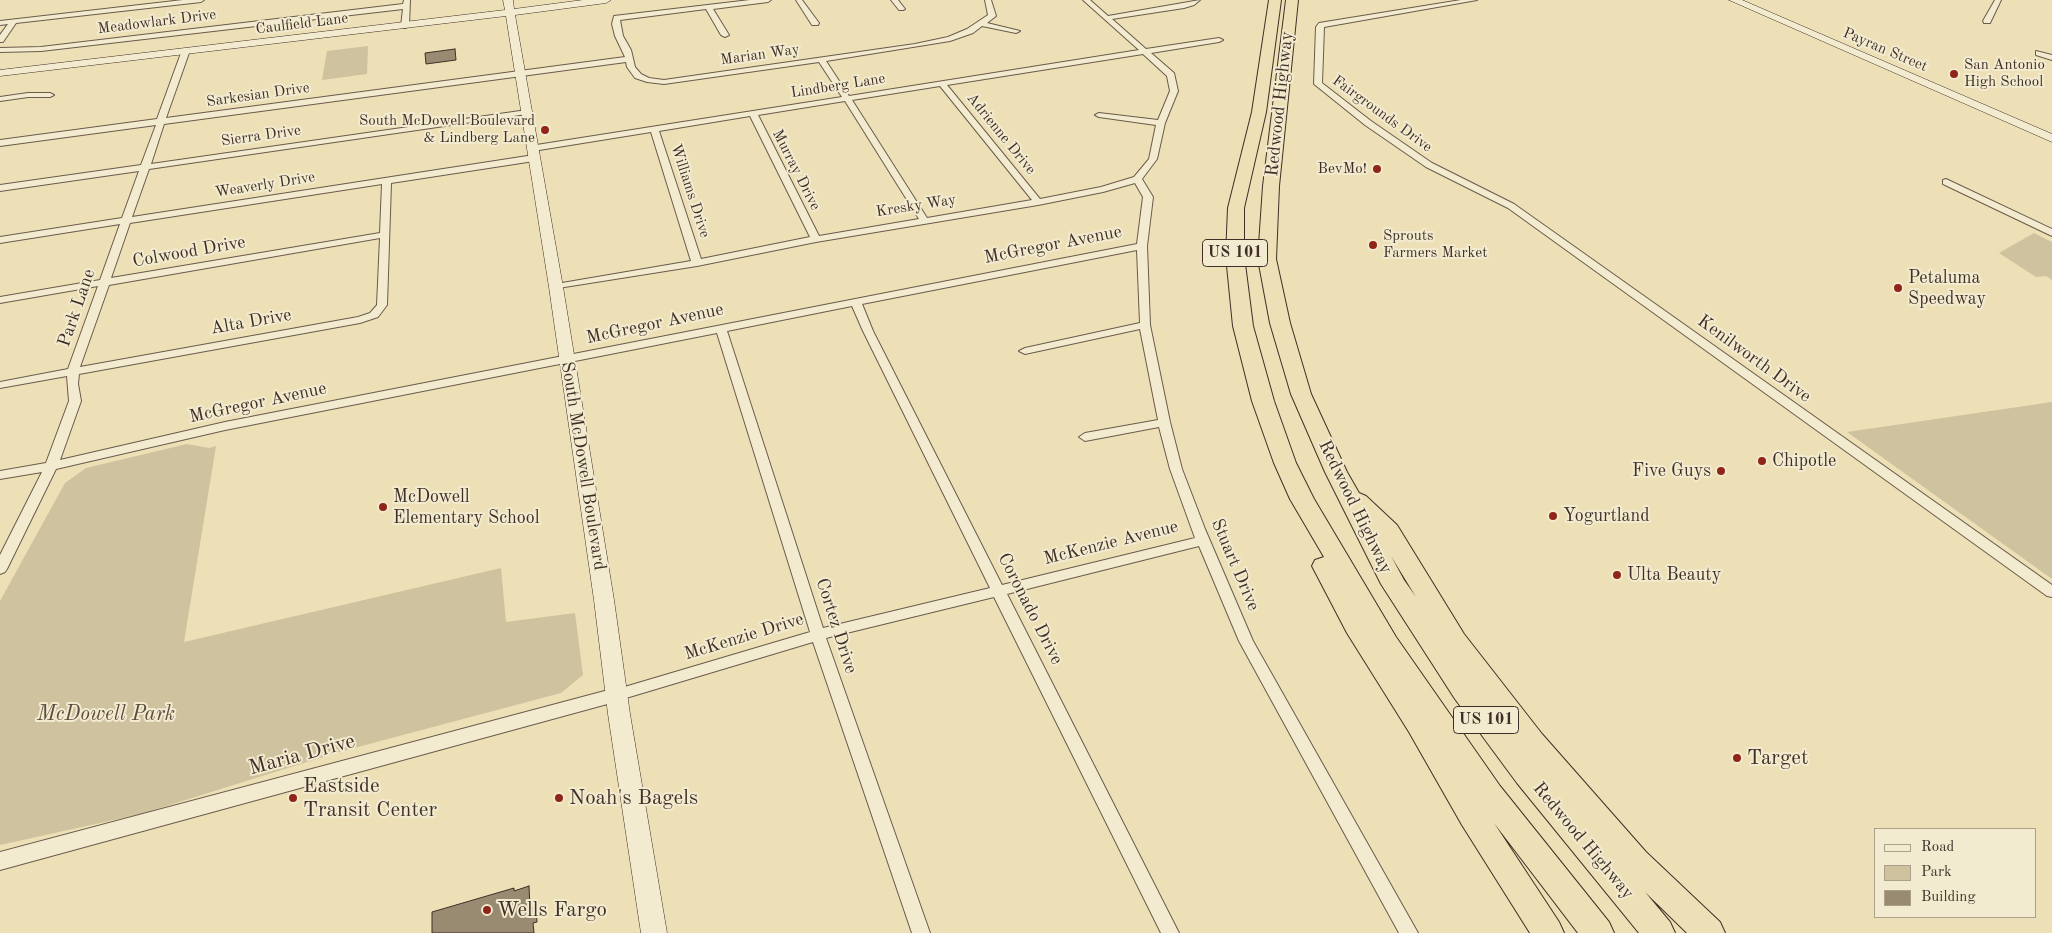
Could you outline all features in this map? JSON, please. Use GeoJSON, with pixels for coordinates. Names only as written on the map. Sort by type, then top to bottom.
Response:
{"type":"FeatureCollection","features":[{"type":"Feature","properties":{"kind":"highway","name":"Redwood Highway"},"geometry":{"type":"LineString","coordinates":[[1275,0],[1259,112],[1236,208],[1234,256],[1243,326],[1263,401],[1285,463],[1321,535],[1388,644],[1490,796],[1598,933]]}},
{"type":"Feature","properties":{"kind":"highway","name":"Redwood Highway"},"geometry":{"type":"LineString","coordinates":[[1292,0],[1271,186],[1267,259],[1280,323],[1301,394],[1344,486],[1394,584],[1465,691],[1527,774],[1659,933]]}},
{"type":"Feature","properties":{"kind":"highway"},"geometry":{"type":"LineString","coordinates":[[1344,486],[1389,531],[1455,641],[1532,742],[1635,862],[1709,933]]}},
{"type":"Feature","properties":{"kind":"highway"},"geometry":{"type":"LineString","coordinates":[[1321,535],[1317,552],[1356,626],[1419,724],[1473,816],[1548,933]]}},
{"type":"Feature","properties":{"kind":"main road","name":"South McDowell Boulevard"},"geometry":{"type":"LineString","coordinates":[[508,0],[556,288],[604,600],[616,695],[654,933]]}},
{"type":"Feature","properties":{"kind":"main road","name":"Caulfield Lane"},"geometry":{"type":"LineString","coordinates":[[0,73],[184,53],[606,0]]}},
{"type":"Feature","properties":{"kind":"main road","name":"Payran Street"},"geometry":{"type":"LineString","coordinates":[[1734,0],[2052,138]]}},
{"type":"Feature","properties":{"kind":"street"},"geometry":{"type":"LineString","coordinates":[[0,23],[201,0]]}},
{"type":"Feature","properties":{"kind":"street"},"geometry":{"type":"LineString","coordinates":[[725,35],[708,8],[768,0]]}},
{"type":"Feature","properties":{"kind":"street"},"geometry":{"type":"LineString","coordinates":[[799,0],[815,23]]}},
{"type":"Feature","properties":{"kind":"street"},"geometry":{"type":"LineString","coordinates":[[894,0],[901,9]]}},
{"type":"Feature","properties":{"kind":"street"},"geometry":{"type":"LineString","coordinates":[[982,24],[992,16],[988,0]]}},
{"type":"Feature","properties":{"kind":"street"},"geometry":{"type":"LineString","coordinates":[[1086,0],[1171,75],[1174,91],[1161,123],[1152,159],[1137,179]]}},
{"type":"Feature","properties":{"kind":"street"},"geometry":{"type":"LineString","coordinates":[[1107,18],[1184,6],[1197,0]]}},
{"type":"Feature","properties":{"kind":"street","name":"Fairgrounds Drive"},"geometry":{"type":"LineString","coordinates":[[1429,165],[1368,123],[1318,84],[1320,27],[1322,25],[1474,0]]}},
{"type":"Feature","properties":{"kind":"street"},"geometry":{"type":"LineString","coordinates":[[1987,21],[1998,0]]}},
{"type":"Feature","properties":{"kind":"street"},"geometry":{"type":"LineString","coordinates":[[405,26],[407,3]]}},
{"type":"Feature","properties":{"kind":"street","name":"Meadowlark Drive"},"geometry":{"type":"LineString","coordinates":[[0,50],[41,49],[407,3]]}},
{"type":"Feature","properties":{"kind":"street","name":"Marian Way"},"geometry":{"type":"LineString","coordinates":[[708,8],[616,18],[619,36],[627,50],[631,67],[638,76],[647,80],[664,82],[916,46],[950,39],[970,32],[982,24]]}},
{"type":"Feature","properties":{"kind":"street"},"geometry":{"type":"LineString","coordinates":[[0,40],[14,21]]}},
{"type":"Feature","properties":{"kind":"street"},"geometry":{"type":"LineString","coordinates":[[982,24],[1016,31]]}},
{"type":"Feature","properties":{"kind":"street","name":"Lindberg Lane"},"geometry":{"type":"LineString","coordinates":[[534,153],[654,129],[1219,40]]}},
{"type":"Feature","properties":{"kind":"street","name":"Park Lane"},"geometry":{"type":"LineString","coordinates":[[0,569],[51,466],[75,401],[72,384],[73,372],[184,53]]}},
{"type":"Feature","properties":{"kind":"street"},"geometry":{"type":"LineString","coordinates":[[2039,53],[2052,58]]}},
{"type":"Feature","properties":{"kind":"street"},"geometry":{"type":"LineString","coordinates":[[520,74],[629,60]]}},
{"type":"Feature","properties":{"kind":"street"},"geometry":{"type":"LineString","coordinates":[[821,60],[924,220]]}},
{"type":"Feature","properties":{"kind":"street","name":"Sarkesian Drive"},"geometry":{"type":"LineString","coordinates":[[0,143],[520,74]]}},
{"type":"Feature","properties":{"kind":"street","name":"Adrienne Drive"},"geometry":{"type":"LineString","coordinates":[[942,84],[1038,202]]}},
{"type":"Feature","properties":{"kind":"street"},"geometry":{"type":"LineString","coordinates":[[0,99],[28,95],[50,95]]}},
{"type":"Feature","properties":{"kind":"street","name":"Sierra Drive"},"geometry":{"type":"LineString","coordinates":[[0,188],[527,112]]}},
{"type":"Feature","properties":{"kind":"street","name":"Murray Drive"},"geometry":{"type":"LineString","coordinates":[[753,113],[816,239]]}},
{"type":"Feature","properties":{"kind":"street"},"geometry":{"type":"LineString","coordinates":[[1099,115],[1161,123]]}},
{"type":"Feature","properties":{"kind":"street","name":"Williams Drive"},"geometry":{"type":"LineString","coordinates":[[654,129],[697,263]]}},
{"type":"Feature","properties":{"kind":"street","name":"Weaverly Drive"},"geometry":{"type":"LineString","coordinates":[[0,240],[387,182],[534,153]]}},
{"type":"Feature","properties":{"kind":"street","name":"Kenilworth Drive"},"geometry":{"type":"LineString","coordinates":[[1429,165],[1511,206],[2052,592]]}},
{"type":"Feature","properties":{"kind":"street","name":"Kresky Way"},"geometry":{"type":"LineString","coordinates":[[556,288],[697,263],[816,239],[1038,202],[1103,189],[1137,179]]}},
{"type":"Feature","properties":{"kind":"street","name":"Stuart Drive"},"geometry":{"type":"LineString","coordinates":[[1137,179],[1148,197],[1142,246],[1145,325],[1164,422],[1176,469],[1246,641],[1409,933]]}},
{"type":"Feature","properties":{"kind":"street","name":"Alta Drive"},"geometry":{"type":"LineString","coordinates":[[0,385],[360,320],[374,315],[382,305],[383,235],[387,182]]}},
{"type":"Feature","properties":{"kind":"street"},"geometry":{"type":"LineString","coordinates":[[1946,182],[2050,230]]}},
{"type":"Feature","properties":{"kind":"street","name":"Colwood Drive"},"geometry":{"type":"LineString","coordinates":[[0,300],[383,235]]}},
{"type":"Feature","properties":{"kind":"street","name":"McGregor Avenue"},"geometry":{"type":"LineString","coordinates":[[0,475],[51,466],[225,426],[1142,246]]}},
{"type":"Feature","properties":{"kind":"street","name":"Coronado Drive"},"geometry":{"type":"LineString","coordinates":[[856,302],[868,330],[1170,933]]}},
{"type":"Feature","properties":{"kind":"street"},"geometry":{"type":"LineString","coordinates":[[1025,351],[1145,325]]}},
{"type":"Feature","properties":{"kind":"street","name":"Cortez Drive"},"geometry":{"type":"LineString","coordinates":[[721,328],[818,635],[921,933]]}},
{"type":"Feature","properties":{"kind":"street"},"geometry":{"type":"LineString","coordinates":[[1085,437],[1164,422]]}},
{"type":"Feature","properties":{"kind":"street","name":"McKenzie Avenue"},"geometry":{"type":"LineString","coordinates":[[999,590],[1204,540]]}},
{"type":"Feature","properties":{"kind":"street"},"geometry":{"type":"LineString","coordinates":[[0,546],[14,544]]}},
{"type":"Feature","properties":{"kind":"street","name":"McKenzie Drive"},"geometry":{"type":"LineString","coordinates":[[616,695],[818,635],[999,590]]}},
{"type":"Feature","properties":{"kind":"street","name":"Maria Drive"},"geometry":{"type":"LineString","coordinates":[[0,861],[616,695]]}},
{"type":"Feature","properties":{"kind":"green space"},"geometry":{"type":"Polygon","coordinates":[[[368,46],[367,74],[322,80],[327,51],[368,46]]]}},
{"type":"Feature","properties":{"kind":"green space"},"geometry":{"type":"Polygon","coordinates":[[[2034,233],[2052,242],[2052,280],[2046,276],[2036,277],[1999,253],[2034,233]]]}},
{"type":"Feature","properties":{"kind":"green space"},"geometry":{"type":"Polygon","coordinates":[[[2052,402],[2052,579],[1847,432],[2052,402]]]}},
{"type":"Feature","properties":{"kind":"green space","name":"McDowell Park"},"geometry":{"type":"Polygon","coordinates":[[[187,444],[209,448],[216,446],[184,642],[501,568],[506,622],[575,613],[583,675],[561,693],[339,752],[141,814],[0,845],[0,601],[65,483],[86,468],[187,444]]]}},
{"type":"Feature","properties":{"kind":"building"},"geometry":{"type":"Polygon","coordinates":[[[455,49],[456,60],[426,64],[425,53],[455,49]]]}},
{"type":"Feature","properties":{"kind":"building","name":"Wells Fargo"},"geometry":{"type":"Polygon","coordinates":[[[529,886],[530,908],[536,907],[537,922],[533,923],[534,933],[432,933],[432,912],[514,888],[514,891],[529,886]]]}},
{"type":"Feature","properties":{"kind":"place","name":"San Antonio High School"},"geometry":{"type":"Point","coordinates":[1954,74]}},
{"type":"Feature","properties":{"kind":"place","name":"South McDowell Boulevard & Lindberg Lane"},"geometry":{"type":"Point","coordinates":[545,130]}},
{"type":"Feature","properties":{"kind":"place","name":"BevMo!"},"geometry":{"type":"Point","coordinates":[1377,169]}},
{"type":"Feature","properties":{"kind":"place","name":"Sprouts Farmers Market"},"geometry":{"type":"Point","coordinates":[1373,245]}},
{"type":"Feature","properties":{"kind":"place","name":"Petaluma Speedway"},"geometry":{"type":"Point","coordinates":[1898,288]}},
{"type":"Feature","properties":{"kind":"place","name":"Chipotle"},"geometry":{"type":"Point","coordinates":[1762,461]}},
{"type":"Feature","properties":{"kind":"place","name":"Five Guys"},"geometry":{"type":"Point","coordinates":[1721,471]}},
{"type":"Feature","properties":{"kind":"place","name":"McDowell Elementary School"},"geometry":{"type":"Point","coordinates":[383,507]}},
{"type":"Feature","properties":{"kind":"place","name":"Yogurtland"},"geometry":{"type":"Point","coordinates":[1553,516]}},
{"type":"Feature","properties":{"kind":"place","name":"Ulta Beauty"},"geometry":{"type":"Point","coordinates":[1617,575]}},
{"type":"Feature","properties":{"kind":"place","name":"Target"},"geometry":{"type":"Point","coordinates":[1737,758]}},
{"type":"Feature","properties":{"kind":"place","name":"Eastside Transit Center"},"geometry":{"type":"Point","coordinates":[293,798]}},
{"type":"Feature","properties":{"kind":"place","name":"Noah's Bagels"},"geometry":{"type":"Point","coordinates":[559,798]}},
{"type":"Feature","properties":{"kind":"place","name":"Wells Fargo"},"geometry":{"type":"Point","coordinates":[487,910]}}]}
